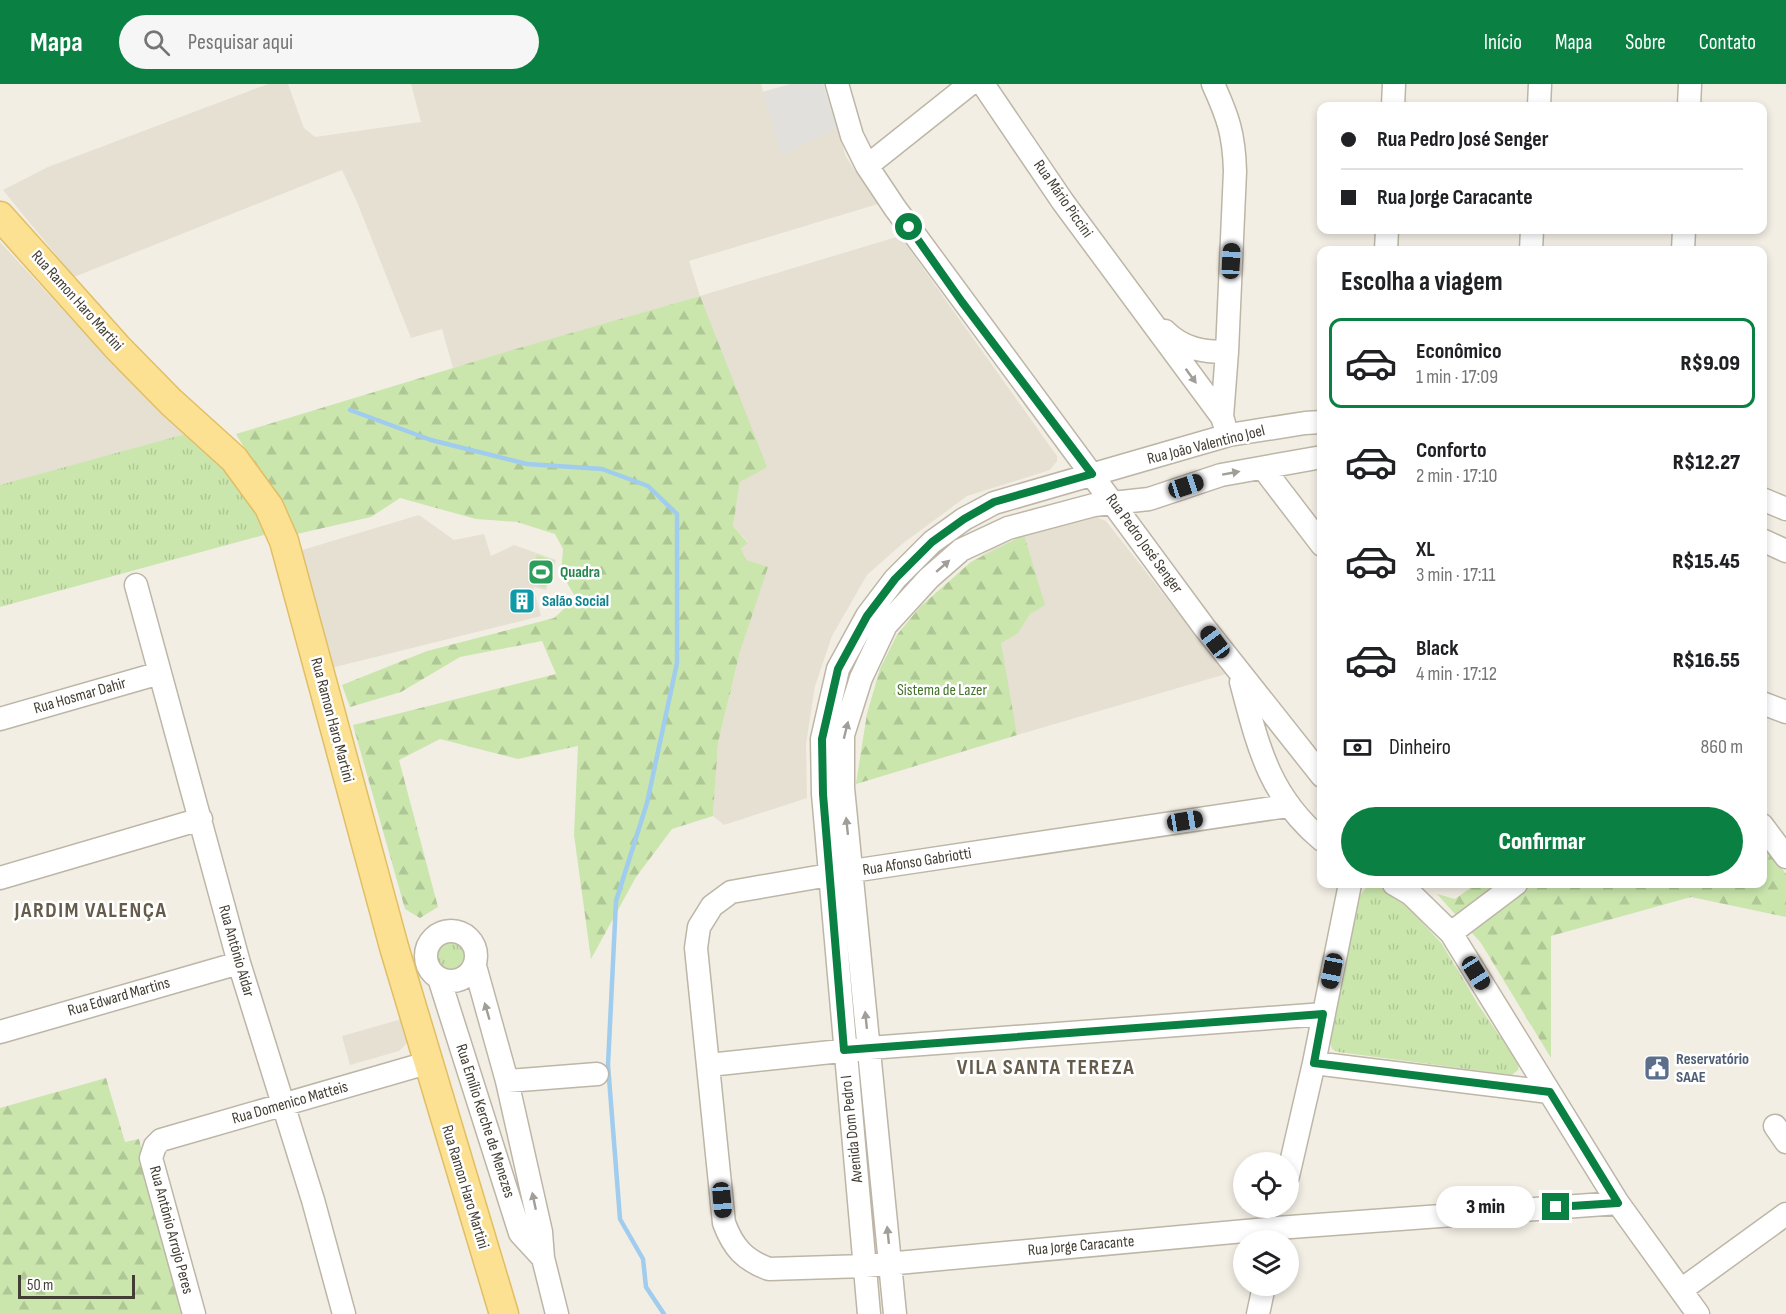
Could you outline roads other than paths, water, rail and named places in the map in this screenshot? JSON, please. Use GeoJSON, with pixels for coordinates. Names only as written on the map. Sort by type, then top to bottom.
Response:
{"type":"FeatureCollection","features":[{"type":"Feature","properties":{"kind":"main road","name":"Rua Ramon Haro Martini"},"geometry":{"type":"LineString","coordinates":[[0,216],[118,348],[171,402],[234,459],[268,507],[284,541],[427,1063],[504,1314]]}},
{"type":"Feature","properties":{"kind":"street","name":"Rua Pedro José Senger"},"geometry":{"type":"LineString","coordinates":[[837,84],[852,136],[867,166],[962,302],[1238,672],[1317,771]]}},
{"type":"Feature","properties":{"kind":"street"},"geometry":{"type":"LineString","coordinates":[[867,166],[970,84]]}},
{"type":"Feature","properties":{"kind":"street","name":"Rua Mário Piccini"},"geometry":{"type":"LineString","coordinates":[[983,84],[1063,202],[1145,311],[1225,426]]}},
{"type":"Feature","properties":{"kind":"street"},"geometry":{"type":"LineString","coordinates":[[1213,84],[1228,116],[1234,143],[1235,171],[1225,426]]}},
{"type":"Feature","properties":{"kind":"street"},"geometry":{"type":"LineString","coordinates":[[1393,102],[1394,84]]}},
{"type":"Feature","properties":{"kind":"street"},"geometry":{"type":"LineString","coordinates":[[1539,102],[1540,84]]}},
{"type":"Feature","properties":{"kind":"street"},"geometry":{"type":"LineString","coordinates":[[1689,102],[1690,84]]}},
{"type":"Feature","properties":{"kind":"street","name":"Rua Mário Piccini"},"geometry":{"type":"LineString","coordinates":[[1145,311],[1186,347],[1205,352],[1227,352]]}},
{"type":"Feature","properties":{"kind":"street","name":"Rua João Valentino Joel"},"geometry":{"type":"LineString","coordinates":[[1092,474],[1133,463],[1225,426],[1317,422]]}},
{"type":"Feature","properties":{"kind":"street"},"geometry":{"type":"LineString","coordinates":[[1290,505],[1289,490],[1292,479],[1311,459]]}},
{"type":"Feature","properties":{"kind":"street","name":"Rua João Valentino Joel"},"geometry":{"type":"LineString","coordinates":[[1114,503],[1149,499],[1221,475],[1311,459]]}},
{"type":"Feature","properties":{"kind":"street"},"geometry":{"type":"LineString","coordinates":[[1133,463],[1125,478],[1126,485],[1133,495],[1149,499],[1138,526],[1139,537]]}},
{"type":"Feature","properties":{"kind":"street"},"geometry":{"type":"LineString","coordinates":[[1263,468],[1317,539]]}},
{"type":"Feature","properties":{"kind":"street","name":"Avenida Dom Pedro I"},"geometry":{"type":"LineString","coordinates":[[895,1314],[869,1048],[841,873],[823,794],[822,739],[838,669],[867,616],[895,579],[919,554],[964,519],[994,502],[1092,474]]}},
{"type":"Feature","properties":{"kind":"street"},"geometry":{"type":"LineString","coordinates":[[1767,501],[1786,510]]}},
{"type":"Feature","properties":{"kind":"street","name":"Avenida Dom Pedro I"},"geometry":{"type":"LineString","coordinates":[[869,1314],[844,1050],[841,873],[843,735],[861,678],[886,625],[929,578],[961,550],[1008,528],[1094,505],[1114,503]]}},
{"type":"Feature","properties":{"kind":"street"},"geometry":{"type":"LineString","coordinates":[[1767,542],[1786,551]]}},
{"type":"Feature","properties":{"kind":"street","name":"Rua Antônio Aidar"},"geometry":{"type":"LineString","coordinates":[[136,585],[238,963],[345,1314]]}},
{"type":"Feature","properties":{"kind":"street","name":"Rua Pedro José Senger"},"geometry":{"type":"LineString","coordinates":[[1238,672],[1258,747],[1272,780],[1287,806],[1317,835]]}},
{"type":"Feature","properties":{"kind":"street","name":"Rua Hosmar Dahir"},"geometry":{"type":"LineString","coordinates":[[0,719],[160,673]]}},
{"type":"Feature","properties":{"kind":"street"},"geometry":{"type":"LineString","coordinates":[[1767,705],[1786,712]]}},
{"type":"Feature","properties":{"kind":"street"},"geometry":{"type":"LineString","coordinates":[[1258,747],[1265,736],[1273,731],[1284,732],[1290,737]]}},
{"type":"Feature","properties":{"kind":"street","name":"Rua Afonso Gabriotti"},"geometry":{"type":"LineString","coordinates":[[709,1065],[696,948],[699,927],[712,906],[731,892],[841,873],[1287,806]]}},
{"type":"Feature","properties":{"kind":"street"},"geometry":{"type":"LineString","coordinates":[[0,878],[201,819]]}},
{"type":"Feature","properties":{"kind":"street"},"geometry":{"type":"LineString","coordinates":[[1767,831],[1786,856]]}},
{"type":"Feature","properties":{"kind":"street"},"geometry":{"type":"LineString","coordinates":[[1294,1152],[1349,888]]}},
{"type":"Feature","properties":{"kind":"street"},"geometry":{"type":"LineString","coordinates":[[1400,888],[1410,894],[1451,933],[1618,1203],[1698,1314]]}},
{"type":"Feature","properties":{"kind":"street"},"geometry":{"type":"LineString","coordinates":[[1410,888],[1427,910]]}},
{"type":"Feature","properties":{"kind":"street"},"geometry":{"type":"LineString","coordinates":[[1451,933],[1511,888]]}},
{"type":"Feature","properties":{"kind":"street"},"geometry":{"type":"LineString","coordinates":[[445,931],[461,932],[468,936],[476,950],[475,966],[470,973],[456,981],[439,978],[432,972],[426,957],[427,948],[437,935],[445,931]]}},
{"type":"Feature","properties":{"kind":"street","name":"Rua Edward Martins"},"geometry":{"type":"LineString","coordinates":[[0,1032],[238,963]]}},
{"type":"Feature","properties":{"kind":"street","name":"Rua Emílio Kerche de Menezes"},"geometry":{"type":"LineString","coordinates":[[475,966],[507,1081],[541,1232],[543,1258],[557,1314]]}},
{"type":"Feature","properties":{"kind":"street","name":"Rua Emílio Kerche de Menezes"},"geometry":{"type":"LineString","coordinates":[[439,978],[520,1233],[543,1258]]}},
{"type":"Feature","properties":{"kind":"street"},"geometry":{"type":"LineString","coordinates":[[709,1065],[844,1050],[1323,1014]]}},
{"type":"Feature","properties":{"kind":"street","name":"Rua Domenico Matteis"},"geometry":{"type":"LineString","coordinates":[[155,1146],[161,1140],[427,1063]]}},
{"type":"Feature","properties":{"kind":"street"},"geometry":{"type":"LineString","coordinates":[[1314,1063],[1550,1092]]}},
{"type":"Feature","properties":{"kind":"street","name":"Rua Jorge Caracante"},"geometry":{"type":"LineString","coordinates":[[709,1065],[724,1223],[730,1241],[743,1255],[757,1265],[769,1269],[865,1266],[1277,1225],[1618,1203]]}},
{"type":"Feature","properties":{"kind":"street"},"geometry":{"type":"LineString","coordinates":[[507,1081],[597,1074]]}},
{"type":"Feature","properties":{"kind":"street","name":"Rua Antônio Arrojo Peres"},"geometry":{"type":"LineString","coordinates":[[155,1146],[152,1158],[194,1314]]}},
{"type":"Feature","properties":{"kind":"street"},"geometry":{"type":"LineString","coordinates":[[1681,1290],[1786,1214]]}},
{"type":"Feature","properties":{"kind":"street"},"geometry":{"type":"LineString","coordinates":[[1258,1314],[1262,1296]]}},
{"type":"Feature","properties":{"kind":"waterway"},"geometry":{"type":"LineString","coordinates":[[350,410],[431,440],[527,464],[602,469],[648,486],[677,514],[677,663],[647,803],[616,901],[608,1065],[620,1219],[643,1259],[646,1287],[664,1314]]}},
{"type":"Feature","properties":{"kind":"place","name":"Quadra"},"geometry":{"type":"Point","coordinates":[541,572]}},
{"type":"Feature","properties":{"kind":"place","name":"Salão Social"},"geometry":{"type":"Point","coordinates":[522,601]}},
{"type":"Feature","properties":{"kind":"place","name":"Reservatório SAAE"},"geometry":{"type":"Point","coordinates":[1657,1068]}},
{"type":"Feature","properties":{"kind":"district","name":"JARDIM VALENÇA"},"geometry":{"type":"Point","coordinates":[91,910]}},
{"type":"Feature","properties":{"kind":"district","name":"VILA SANTA TEREZA"},"geometry":{"type":"Point","coordinates":[1046,1067]}},
{"type":"Feature","properties":{"kind":"park label","name":"Sistema de Lazer"},"geometry":{"type":"Point","coordinates":[942,690]}}]}
